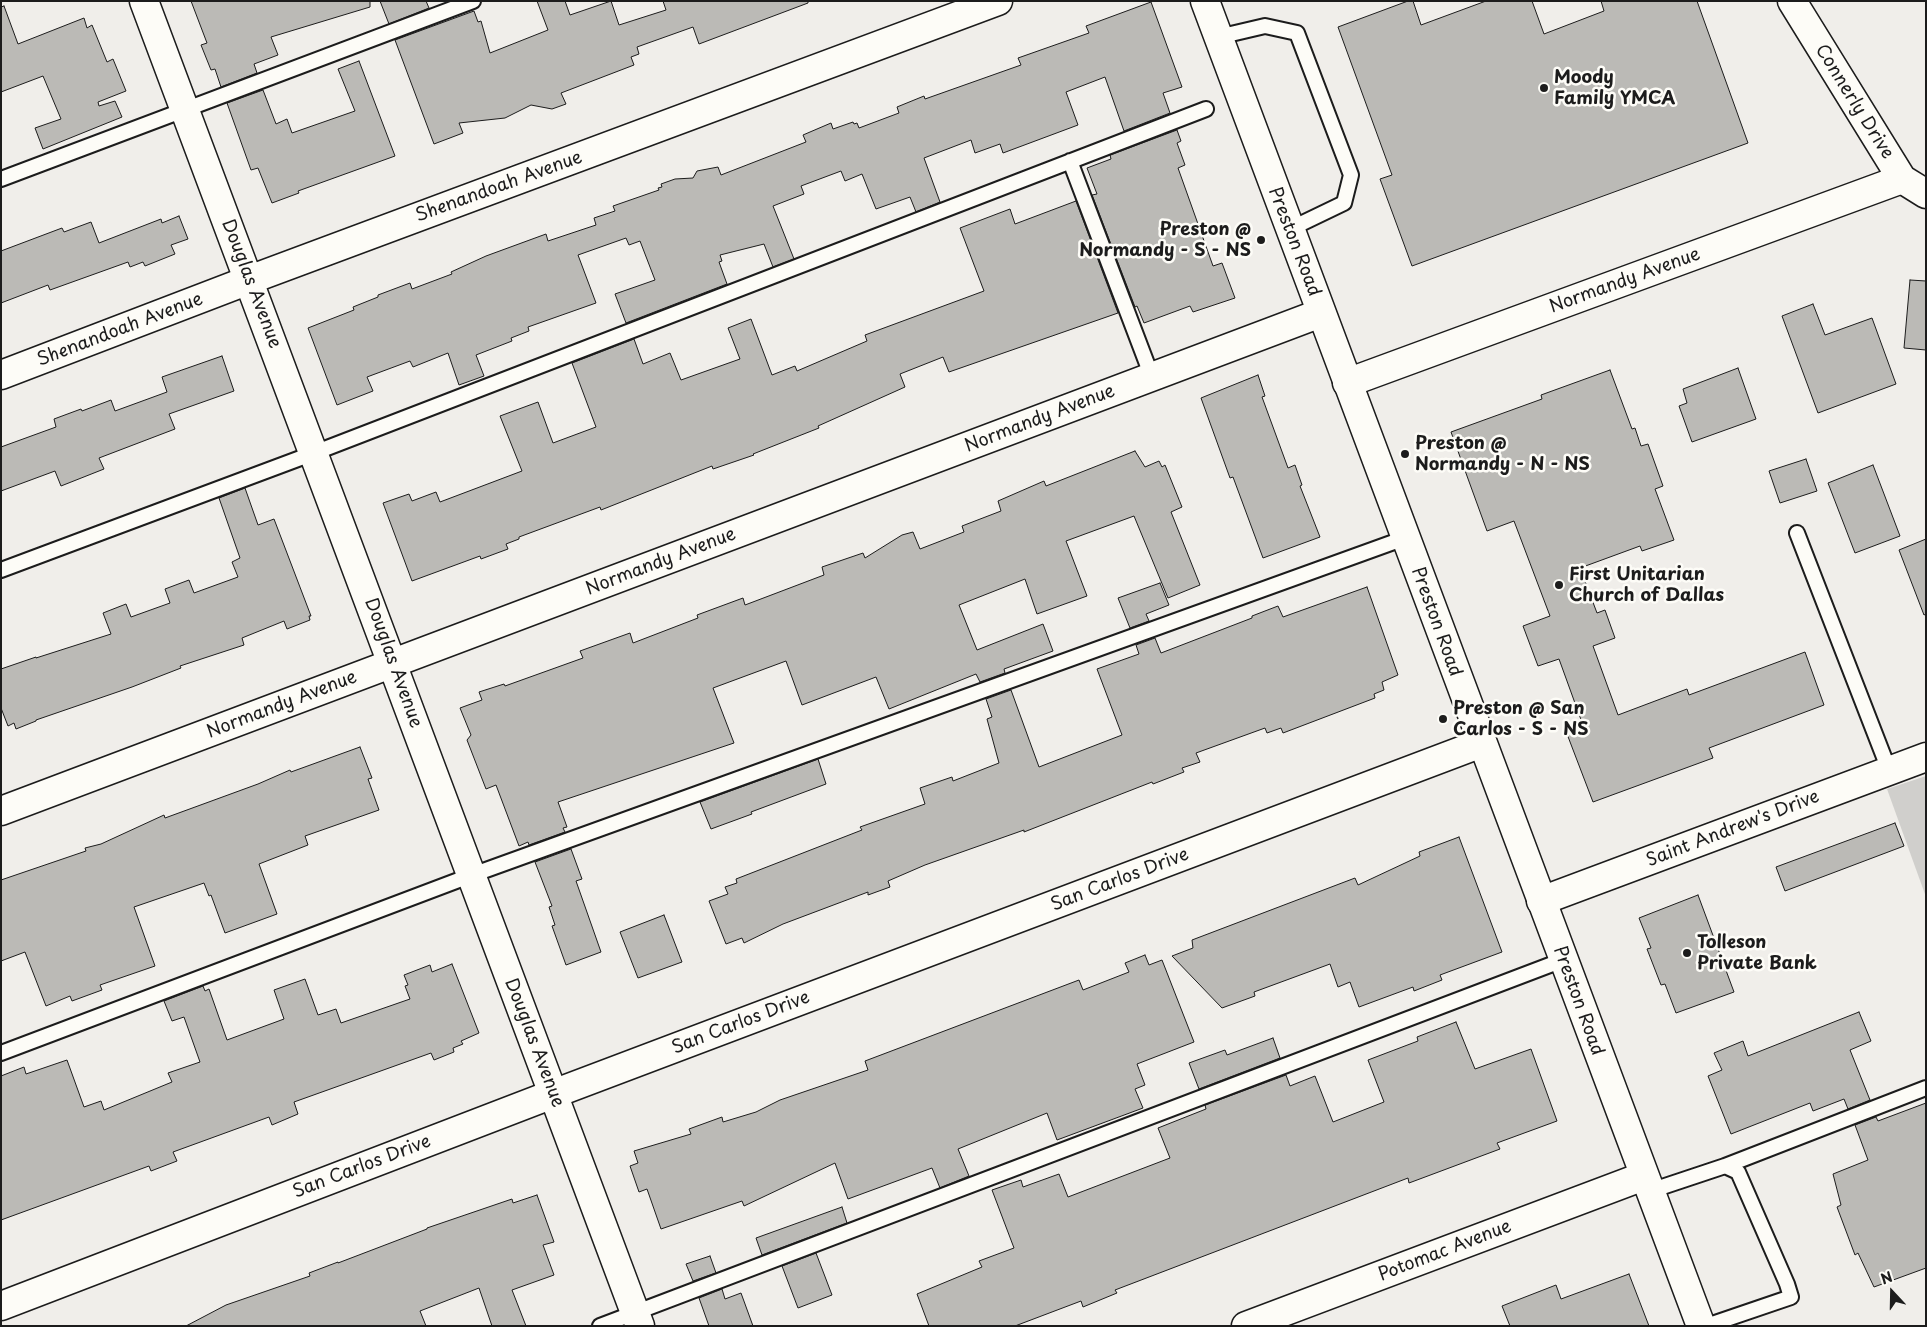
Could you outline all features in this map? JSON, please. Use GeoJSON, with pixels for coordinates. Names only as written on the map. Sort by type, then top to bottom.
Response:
{"type":"FeatureCollection","features":[{"type":"Feature","properties":{"kind":"street","name":"Douglas Avenue"},"geometry":{"type":"LineString","coordinates":[[144,1],[638,1319]]}},
{"type":"Feature","properties":{"kind":"street","name":"Shenandoah Avenue"},"geometry":{"type":"LineString","coordinates":[[1,375],[249,280],[998,1]]}},
{"type":"Feature","properties":{"kind":"street","name":"Preston Road"},"geometry":{"type":"LineString","coordinates":[[1204,1],[1700,1326]]}},
{"type":"Feature","properties":{"kind":"street","name":"Connerly Drive"},"geometry":{"type":"LineString","coordinates":[[1792,1],[1902,179],[1926,194]]}},
{"type":"Feature","properties":{"kind":"street","name":"Normandy Avenue"},"geometry":{"type":"LineString","coordinates":[[1347,383],[1902,179]]}},
{"type":"Feature","properties":{"kind":"street","name":"Normandy Avenue"},"geometry":{"type":"LineString","coordinates":[[1,811],[1321,313]]}},
{"type":"Feature","properties":{"kind":"street","name":"San Carlos Drive"},"geometry":{"type":"LineString","coordinates":[[1,1306],[553,1094],[1482,743]]}},
{"type":"Feature","properties":{"kind":"street","name":"Saint Andrew's Drive"},"geometry":{"type":"LineString","coordinates":[[1541,901],[1926,757]]}},
{"type":"Feature","properties":{"kind":"street","name":"Potomac Avenue"},"geometry":{"type":"LineString","coordinates":[[1246,1326],[1647,1184]]}},
{"type":"Feature","properties":{"kind":"lane"},"geometry":{"type":"LineString","coordinates":[[1,179],[185,108],[473,1]]}},
{"type":"Feature","properties":{"kind":"lane"},"geometry":{"type":"LineString","coordinates":[[1218,37],[1265,26],[1297,33],[1351,175],[1344,203],[1290,229]]}},
{"type":"Feature","properties":{"kind":"lane"},"geometry":{"type":"LineString","coordinates":[[1,570],[314,453],[1206,109]]}},
{"type":"Feature","properties":{"kind":"lane"},"geometry":{"type":"LineString","coordinates":[[1070,161],[1152,377]]}},
{"type":"Feature","properties":{"kind":"lane"},"geometry":{"type":"LineString","coordinates":[[1797,533],[1889,770]]}},
{"type":"Feature","properties":{"kind":"lane"},"geometry":{"type":"LineString","coordinates":[[1,1053],[472,875],[1405,538]]}},
{"type":"Feature","properties":{"kind":"lane"},"geometry":{"type":"LineString","coordinates":[[600,1326],[638,1319],[1562,960]]}},
{"type":"Feature","properties":{"kind":"lane"},"geometry":{"type":"LineString","coordinates":[[1647,1184],[1725,1166],[1926,1088]]}},
{"type":"Feature","properties":{"kind":"lane"},"geometry":{"type":"LineString","coordinates":[[1706,1326],[1791,1297],[1738,1172],[1725,1166]]}},
{"type":"Feature","properties":{"kind":"shaded area"},"geometry":{"type":"Polygon","coordinates":[[[1926,776],[1926,897],[1887,789],[1926,776]]]}},
{"type":"Feature","properties":{"kind":"building"},"geometry":{"type":"Polygon","coordinates":[[[191,1],[370,1],[370,7],[271,37],[278,55],[254,64],[257,73],[221,87],[215,69],[211,70],[201,45],[207,43],[191,1]]]}},
{"type":"Feature","properties":{"kind":"building"},"geometry":{"type":"Polygon","coordinates":[[[380,1],[426,1],[429,8],[389,24],[380,1]]]}},
{"type":"Feature","properties":{"kind":"building"},"geometry":{"type":"Polygon","coordinates":[[[537,1],[565,1],[570,15],[611,1],[619,25],[666,10],[663,1],[808,1],[808,3],[699,44],[693,27],[637,47],[639,54],[631,57],[634,65],[561,93],[566,104],[552,109],[531,105],[505,118],[459,123],[463,133],[434,144],[395,40],[474,11],[478,22],[481,21],[490,53],[548,30],[537,1]]]}},
{"type":"Feature","properties":{"kind":"building","name":"Moody Family YMCA"},"geometry":{"type":"Polygon","coordinates":[[[1408,1],[1413,1],[1421,25],[1486,1],[1532,1],[1544,34],[1604,11],[1601,1],[1697,1],[1748,143],[1412,266],[1380,179],[1392,175],[1338,27],[1408,1]]]}},
{"type":"Feature","properties":{"kind":"building"},"geometry":{"type":"Polygon","coordinates":[[[1151,2],[1182,87],[1163,93],[1170,113],[1124,131],[1105,77],[1066,92],[1078,125],[1003,153],[1000,144],[975,153],[971,140],[924,158],[940,202],[916,212],[910,197],[876,209],[862,174],[845,181],[841,171],[801,186],[804,194],[773,206],[794,259],[773,267],[764,244],[720,255],[722,261],[719,262],[727,284],[626,323],[615,294],[655,280],[640,241],[629,245],[626,238],[578,255],[596,303],[528,327],[529,331],[511,338],[512,341],[476,355],[484,376],[459,385],[448,353],[413,367],[410,361],[367,377],[373,391],[337,405],[308,328],[354,310],[353,307],[378,297],[378,295],[410,283],[412,289],[452,274],[451,272],[486,256],[546,234],[548,241],[596,225],[594,218],[615,211],[613,206],[659,190],[658,188],[662,187],[661,184],[675,179],[693,178],[697,171],[718,167],[721,175],[806,142],[803,135],[831,123],[833,129],[853,122],[854,124],[857,123],[859,128],[899,113],[897,107],[924,96],[925,99],[1021,65],[1018,58],[1089,33],[1086,26],[1151,2]]]}},
{"type":"Feature","properties":{"kind":"building"},"geometry":{"type":"Polygon","coordinates":[[[4,6],[18,44],[84,18],[87,28],[92,25],[107,62],[113,59],[126,91],[98,102],[99,106],[115,101],[122,117],[43,149],[35,128],[61,119],[43,76],[1,92],[1,7],[4,6]]]}},
{"type":"Feature","properties":{"kind":"building"},"geometry":{"type":"Polygon","coordinates":[[[359,61],[395,156],[298,191],[299,193],[272,203],[258,168],[251,170],[227,103],[263,90],[276,124],[287,119],[292,133],[355,111],[338,69],[359,61]]]}},
{"type":"Feature","properties":{"kind":"building"},"geometry":{"type":"Polygon","coordinates":[[[1177,130],[1181,141],[1177,143],[1185,165],[1178,168],[1213,266],[1222,263],[1235,298],[1193,312],[1190,306],[1144,323],[1137,306],[1135,307],[1092,195],[1097,194],[1087,168],[1111,159],[1110,155],[1177,130]]]}},
{"type":"Feature","properties":{"kind":"building"},"geometry":{"type":"Polygon","coordinates":[[[1076,201],[1118,313],[949,372],[943,357],[900,374],[905,387],[818,426],[819,428],[754,455],[713,469],[712,466],[601,510],[600,507],[519,537],[519,539],[506,544],[508,549],[481,559],[480,556],[412,581],[383,503],[409,494],[412,501],[436,492],[440,502],[522,471],[500,416],[538,402],[553,443],[596,427],[572,363],[634,339],[643,364],[670,353],[681,380],[740,359],[728,328],[751,319],[772,375],[795,366],[797,371],[867,341],[865,335],[984,291],[960,228],[1010,209],[1015,224],[1076,201]]]}},
{"type":"Feature","properties":{"kind":"building"},"geometry":{"type":"Polygon","coordinates":[[[179,216],[188,239],[171,245],[175,254],[145,266],[143,262],[130,267],[128,262],[50,290],[48,285],[1,303],[1,251],[62,228],[64,232],[91,222],[99,243],[161,219],[162,223],[179,216]]]}},
{"type":"Feature","properties":{"kind":"building"},"geometry":{"type":"Polygon","coordinates":[[[1910,280],[1926,281],[1926,350],[1904,348],[1910,280]]]}},
{"type":"Feature","properties":{"kind":"building"},"geometry":{"type":"Polygon","coordinates":[[[1813,304],[1825,335],[1872,318],[1896,384],[1818,413],[1782,316],[1813,304]]]}},
{"type":"Feature","properties":{"kind":"building"},"geometry":{"type":"Polygon","coordinates":[[[222,356],[234,391],[169,414],[175,429],[99,458],[104,469],[61,486],[55,471],[1,491],[1,447],[56,427],[54,419],[81,409],[82,411],[111,400],[115,411],[167,392],[162,377],[222,356]]]}},
{"type":"Feature","properties":{"kind":"building"},"geometry":{"type":"Polygon","coordinates":[[[1738,368],[1756,419],[1692,442],[1679,406],[1687,403],[1683,389],[1738,368]]]}},
{"type":"Feature","properties":{"kind":"building","name":"First Unitarian Church of Dallas"},"geometry":{"type":"Polygon","coordinates":[[[1610,370],[1632,429],[1635,428],[1641,446],[1648,444],[1663,486],[1655,489],[1674,540],[1642,551],[1640,546],[1580,568],[1597,613],[1605,610],[1615,638],[1593,646],[1618,715],[1687,689],[1689,695],[1805,652],[1824,705],[1709,748],[1713,758],[1593,802],[1567,734],[1584,728],[1559,659],[1538,666],[1523,626],[1550,616],[1514,521],[1487,531],[1451,432],[1542,399],[1541,395],[1610,370]]]}},
{"type":"Feature","properties":{"kind":"building"},"geometry":{"type":"Polygon","coordinates":[[[1258,375],[1265,396],[1262,397],[1288,468],[1295,465],[1302,485],[1300,486],[1320,537],[1263,558],[1233,477],[1230,478],[1201,398],[1258,375]]]}},
{"type":"Feature","properties":{"kind":"building"},"geometry":{"type":"Polygon","coordinates":[[[1135,451],[1145,467],[1159,461],[1162,467],[1165,465],[1182,507],[1171,512],[1200,585],[1168,598],[1134,516],[1066,541],[1087,596],[1037,614],[1025,579],[959,605],[977,650],[1043,624],[1053,651],[1004,669],[1005,673],[980,682],[976,674],[889,709],[876,677],[802,705],[786,661],[713,688],[734,743],[558,802],[567,827],[563,828],[565,832],[529,845],[528,842],[519,846],[496,785],[486,789],[467,740],[471,735],[460,708],[482,700],[479,692],[504,684],[505,686],[583,658],[580,651],[630,633],[633,643],[698,618],[697,615],[743,598],[745,605],[824,575],[822,567],[863,553],[865,558],[902,535],[913,532],[920,549],[964,532],[962,526],[1001,511],[998,501],[1044,481],[1046,486],[1135,451]]]}},
{"type":"Feature","properties":{"kind":"building"},"geometry":{"type":"Polygon","coordinates":[[[1806,459],[1817,491],[1780,503],[1769,471],[1806,459]]]}},
{"type":"Feature","properties":{"kind":"building"},"geometry":{"type":"Polygon","coordinates":[[[1873,465],[1900,536],[1855,553],[1828,483],[1873,465]]]}},
{"type":"Feature","properties":{"kind":"building"},"geometry":{"type":"Polygon","coordinates":[[[245,488],[258,525],[274,519],[311,616],[309,616],[310,620],[287,629],[284,621],[242,638],[244,645],[180,666],[181,668],[132,687],[36,720],[16,729],[14,723],[8,726],[1,708],[1,669],[111,634],[103,613],[126,604],[131,617],[170,603],[165,589],[189,580],[194,593],[238,577],[232,562],[240,558],[219,498],[245,488]]]}},
{"type":"Feature","properties":{"kind":"building"},"geometry":{"type":"Polygon","coordinates":[[[1926,539],[1926,614],[1924,615],[1899,550],[1926,539]]]}},
{"type":"Feature","properties":{"kind":"building"},"geometry":{"type":"Polygon","coordinates":[[[1160,583],[1169,605],[1146,614],[1149,621],[1130,628],[1118,598],[1160,583]]]}},
{"type":"Feature","properties":{"kind":"building"},"geometry":{"type":"Polygon","coordinates":[[[1367,587],[1398,675],[1382,682],[1384,690],[1374,694],[1375,698],[1283,733],[1281,728],[1267,733],[1265,728],[1196,753],[1200,762],[1182,768],[1184,772],[1153,784],[1152,782],[1024,832],[1024,830],[925,865],[888,881],[890,887],[868,895],[868,892],[783,924],[744,943],[742,938],[726,944],[709,901],[728,894],[725,887],[737,883],[736,879],[862,830],[860,827],[925,804],[920,788],[952,777],[953,781],[999,763],[987,719],[992,717],[986,699],[1011,690],[1039,767],[1122,735],[1097,669],[1139,654],[1136,645],[1155,638],[1161,653],[1278,606],[1283,617],[1367,587]]]}},
{"type":"Feature","properties":{"kind":"building"},"geometry":{"type":"Polygon","coordinates":[[[360,747],[372,778],[368,779],[379,810],[305,836],[308,845],[259,864],[277,914],[225,933],[211,895],[209,896],[204,883],[134,907],[155,966],[100,985],[102,990],[72,1001],[70,996],[46,1006],[25,952],[1,961],[1,880],[86,851],[85,848],[101,844],[164,815],[165,818],[258,784],[290,770],[291,772],[360,747]]]}},
{"type":"Feature","properties":{"kind":"building"},"geometry":{"type":"Polygon","coordinates":[[[818,759],[826,784],[711,829],[700,802],[818,759]]]}},
{"type":"Feature","properties":{"kind":"building"},"geometry":{"type":"Polygon","coordinates":[[[1895,823],[1904,846],[1785,891],[1776,867],[1895,823]]]}},
{"type":"Feature","properties":{"kind":"building"},"geometry":{"type":"Polygon","coordinates":[[[1459,837],[1502,952],[1440,975],[1442,980],[1414,991],[1413,987],[1359,1007],[1350,982],[1338,987],[1330,964],[1254,992],[1255,996],[1222,1008],[1172,956],[1193,948],[1192,940],[1355,878],[1358,885],[1420,856],[1419,852],[1459,837]]]}},
{"type":"Feature","properties":{"kind":"building"},"geometry":{"type":"Polygon","coordinates":[[[571,849],[582,879],[576,881],[601,952],[566,965],[552,926],[555,925],[549,907],[552,906],[535,862],[571,849]]]}},
{"type":"Feature","properties":{"kind":"building"},"geometry":{"type":"Polygon","coordinates":[[[1698,895],[1734,992],[1676,1013],[1665,984],[1661,985],[1647,949],[1651,948],[1639,918],[1698,895]]]}},
{"type":"Feature","properties":{"kind":"building"},"geometry":{"type":"Polygon","coordinates":[[[664,915],[682,962],[638,978],[620,932],[664,915]]]}},
{"type":"Feature","properties":{"kind":"building"},"geometry":{"type":"Polygon","coordinates":[[[1145,955],[1149,965],[1162,960],[1194,1042],[1137,1064],[1145,1085],[1135,1089],[1143,1108],[1057,1140],[1047,1113],[958,1149],[969,1176],[940,1188],[932,1168],[848,1199],[835,1163],[744,1206],[742,1201],[661,1229],[647,1189],[639,1192],[630,1166],[638,1163],[634,1151],[691,1134],[689,1129],[722,1117],[723,1122],[756,1112],[780,1100],[868,1070],[865,1061],[1079,980],[1083,990],[1129,972],[1125,963],[1145,955]]]}},
{"type":"Feature","properties":{"kind":"building"},"geometry":{"type":"Polygon","coordinates":[[[452,964],[479,1033],[461,1041],[463,1044],[453,1048],[454,1052],[434,1060],[431,1053],[294,1102],[298,1114],[272,1125],[269,1117],[173,1152],[177,1161],[151,1171],[149,1166],[1,1220],[1,1076],[24,1067],[26,1074],[67,1060],[84,1107],[101,1101],[104,1110],[172,1082],[168,1073],[200,1062],[184,1017],[172,1021],[164,1001],[203,986],[205,991],[209,989],[227,1040],[284,1019],[274,990],[305,979],[318,1015],[336,1009],[341,1023],[410,999],[405,986],[408,985],[404,975],[430,965],[432,972],[452,964]]]}},
{"type":"Feature","properties":{"kind":"building"},"geometry":{"type":"Polygon","coordinates":[[[1859,1012],[1871,1041],[1850,1050],[1870,1100],[1848,1109],[1844,1099],[1813,1111],[1810,1103],[1731,1134],[1708,1076],[1722,1070],[1714,1053],[1743,1041],[1748,1056],[1859,1012]]]}},
{"type":"Feature","properties":{"kind":"building"},"geometry":{"type":"Polygon","coordinates":[[[1456,1022],[1475,1069],[1531,1049],[1557,1121],[1497,1143],[1500,1149],[1409,1183],[1408,1178],[1115,1290],[1117,1293],[1083,1307],[1081,1301],[1015,1326],[929,1326],[917,1294],[982,1267],[979,1261],[1014,1248],[992,1190],[1021,1180],[1023,1187],[1059,1174],[1068,1197],[1170,1158],[1158,1128],[1206,1109],[1205,1105],[1286,1075],[1290,1086],[1315,1076],[1333,1122],[1384,1102],[1368,1060],[1418,1041],[1417,1037],[1456,1022]]]}},
{"type":"Feature","properties":{"kind":"building"},"geometry":{"type":"Polygon","coordinates":[[[1273,1038],[1280,1058],[1199,1089],[1189,1063],[1225,1050],[1227,1055],[1273,1038]]]}},
{"type":"Feature","properties":{"kind":"building"},"geometry":{"type":"Polygon","coordinates":[[[1926,1103],[1926,1268],[1874,1287],[1858,1253],[1855,1255],[1837,1207],[1841,1205],[1833,1174],[1868,1160],[1855,1125],[1876,1117],[1878,1121],[1926,1103]]]}},
{"type":"Feature","properties":{"kind":"building"},"geometry":{"type":"Polygon","coordinates":[[[537,1195],[554,1242],[543,1245],[554,1275],[512,1290],[526,1326],[492,1326],[479,1288],[420,1311],[426,1326],[186,1326],[226,1305],[310,1276],[309,1273],[427,1228],[512,1199],[513,1203],[537,1195]]]}},
{"type":"Feature","properties":{"kind":"building"},"geometry":{"type":"Polygon","coordinates":[[[842,1207],[847,1223],[762,1255],[756,1238],[842,1207]]]}},
{"type":"Feature","properties":{"kind":"building"},"geometry":{"type":"Polygon","coordinates":[[[816,1253],[832,1295],[798,1308],[782,1266],[816,1253]]]}},
{"type":"Feature","properties":{"kind":"building"},"geometry":{"type":"Polygon","coordinates":[[[710,1256],[716,1273],[693,1281],[686,1264],[710,1256]]]}},
{"type":"Feature","properties":{"kind":"building"},"geometry":{"type":"Polygon","coordinates":[[[1629,1274],[1649,1326],[1510,1326],[1502,1306],[1556,1285],[1561,1299],[1629,1274]]]}},
{"type":"Feature","properties":{"kind":"building"},"geometry":{"type":"Polygon","coordinates":[[[722,1289],[725,1299],[741,1293],[753,1326],[709,1326],[699,1298],[722,1289]]]}},
{"type":"Feature","properties":{"kind":"place","name":"Moody Family YMCA"},"geometry":{"type":"Point","coordinates":[1544,88]}},
{"type":"Feature","properties":{"kind":"place","name":"Preston @ Normandy - S - NS"},"geometry":{"type":"Point","coordinates":[1261,240]}},
{"type":"Feature","properties":{"kind":"place","name":"Preston @ Normandy - N - NS"},"geometry":{"type":"Point","coordinates":[1405,454]}},
{"type":"Feature","properties":{"kind":"place","name":"First Unitarian Church of Dallas"},"geometry":{"type":"Point","coordinates":[1559,585]}},
{"type":"Feature","properties":{"kind":"place","name":"Preston @ San Carlos - S - NS"},"geometry":{"type":"Point","coordinates":[1443,719]}},
{"type":"Feature","properties":{"kind":"place","name":"Tolleson Private Bank"},"geometry":{"type":"Point","coordinates":[1687,953]}}]}
